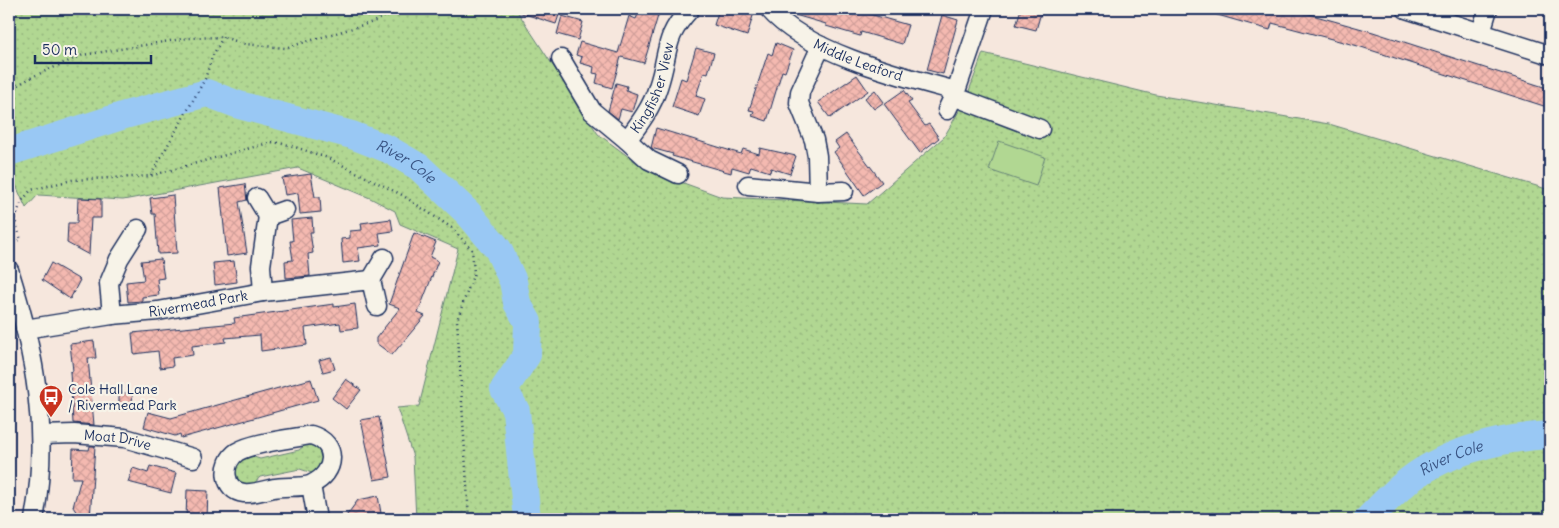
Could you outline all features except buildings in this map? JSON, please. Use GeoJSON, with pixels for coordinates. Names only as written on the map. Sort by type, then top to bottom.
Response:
{"type":"FeatureCollection","features":[{"type":"Feature","properties":{"kind":"street","name":"Kingfisher View"},"geometry":{"type":"LineString","coordinates":[[627,140],[646,114],[658,86],[672,31],[690,9]]}},
{"type":"Feature","properties":{"kind":"street","name":"Middle Leaford"},"geometry":{"type":"LineString","coordinates":[[769,9],[791,28],[821,46],[908,78],[952,99],[1040,129]]}},
{"type":"Feature","properties":{"kind":"street"},"geometry":{"type":"LineString","coordinates":[[952,99],[984,9]]}},
{"type":"Feature","properties":{"kind":"street"},"geometry":{"type":"LineString","coordinates":[[1406,9],[1550,55]]}},
{"type":"Feature","properties":{"kind":"street"},"geometry":{"type":"LineString","coordinates":[[1481,32],[1488,9]]}},
{"type":"Feature","properties":{"kind":"street"},"geometry":{"type":"LineString","coordinates":[[818,192],[817,156],[814,140],[799,103],[800,92],[821,46]]}},
{"type":"Feature","properties":{"kind":"street","name":"Kingfisher View"},"geometry":{"type":"LineString","coordinates":[[561,59],[592,111],[649,160],[678,174]]}},
{"type":"Feature","properties":{"kind":"street"},"geometry":{"type":"LineString","coordinates":[[748,185],[818,192],[844,191]]}},
{"type":"Feature","properties":{"kind":"street"},"geometry":{"type":"LineString","coordinates":[[258,198],[268,216],[260,266],[264,292]]}},
{"type":"Feature","properties":{"kind":"street"},"geometry":{"type":"LineString","coordinates":[[268,216],[286,210]]}},
{"type":"Feature","properties":{"kind":"street"},"geometry":{"type":"LineString","coordinates":[[112,315],[109,283],[119,259],[138,229]]}},
{"type":"Feature","properties":{"kind":"street"},"geometry":{"type":"LineString","coordinates":[[377,306],[371,280],[384,258]]}},
{"type":"Feature","properties":{"kind":"street"},"geometry":{"type":"LineString","coordinates":[[9,270],[38,382],[42,435],[42,474],[34,519]]}},
{"type":"Feature","properties":{"kind":"street","name":"Rivermead Park"},"geometry":{"type":"LineString","coordinates":[[25,329],[112,315],[158,311],[264,292],[371,280]]}},
{"type":"Feature","properties":{"kind":"street","name":"Moat Drive"},"geometry":{"type":"LineString","coordinates":[[42,435],[74,434],[125,438],[193,458]]}},
{"type":"Feature","properties":{"kind":"street"},"geometry":{"type":"LineString","coordinates":[[311,435],[323,439],[331,449],[332,455],[328,472],[311,485],[290,485],[245,493],[233,488],[225,474],[230,459],[239,451],[311,435]]}},
{"type":"Feature","properties":{"kind":"street"},"geometry":{"type":"LineString","coordinates":[[311,485],[317,519]]}},
{"type":"Feature","properties":{"kind":"path"},"geometry":{"type":"LineString","coordinates":[[9,90],[34,76],[83,55],[188,38],[223,37],[245,44],[285,48],[373,22],[401,9]]}},
{"type":"Feature","properties":{"kind":"path"},"geometry":{"type":"LineString","coordinates":[[150,176],[205,79],[212,57],[223,37]]}},
{"type":"Feature","properties":{"kind":"path"},"geometry":{"type":"LineString","coordinates":[[9,244],[21,240],[15,220],[21,202],[31,190],[72,180],[150,176],[272,142],[289,145],[328,158],[402,195],[452,228],[472,250],[474,273],[457,320],[469,519]]}},
{"type":"Feature","properties":{"kind":"green space"},"geometry":{"type":"Polygon","coordinates":[[[9,9],[518,9],[519,14],[598,134],[645,169],[722,197],[867,204],[944,137],[966,99],[983,53],[1156,95],[1329,124],[1550,190],[1550,519],[416,519],[413,457],[397,408],[419,406],[458,249],[400,224],[395,211],[370,198],[298,168],[123,200],[38,195],[26,208],[9,170],[9,9]]]}},
{"type":"Feature","properties":{"kind":"green space"},"geometry":{"type":"Polygon","coordinates":[[[999,141],[1045,157],[1036,186],[989,170],[999,141]]]}},
{"type":"Feature","properties":{"kind":"green space"},"geometry":{"type":"Polygon","coordinates":[[[310,441],[321,445],[326,461],[315,474],[300,469],[260,477],[252,486],[239,483],[234,478],[237,460],[245,454],[260,459],[299,450],[310,441]]]}},
{"type":"Feature","properties":{"kind":"waterway","name":"River Cole"},"geometry":{"type":"LineString","coordinates":[[9,152],[125,115],[207,93],[239,105],[352,135],[388,149],[419,167],[468,213],[498,249],[513,281],[517,303],[528,322],[527,355],[504,389],[516,411],[527,519]]}},
{"type":"Feature","properties":{"kind":"waterway","name":"River Cole"},"geometry":{"type":"LineString","coordinates":[[1368,519],[1401,487],[1417,475],[1452,456],[1511,439],[1550,435]]}},
{"type":"Feature","properties":{"kind":"place","name":"Cole Hall Lane / Rivermead Park"},"geometry":{"type":"Point","coordinates":[51,418]}}]}
